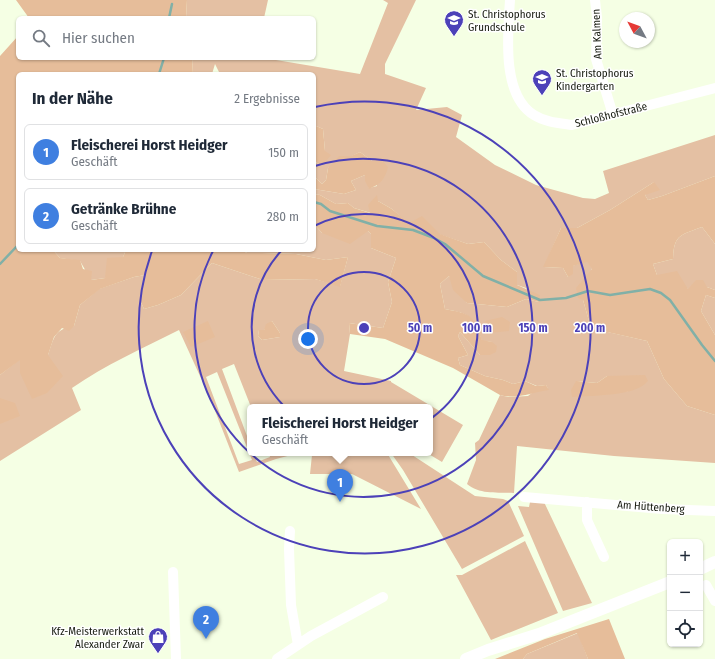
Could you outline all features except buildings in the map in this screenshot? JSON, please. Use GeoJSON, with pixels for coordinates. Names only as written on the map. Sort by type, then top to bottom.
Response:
{"type":"FeatureCollection","features":[{"type":"Feature","properties":{"kind":"main road"},"geometry":{"type":"LineString","coordinates":[[703,568],[715,562]]}},
{"type":"Feature","properties":{"kind":"main road"},"geometry":{"type":"LineString","coordinates":[[466,659],[488,650],[539,634],[667,583]]}},
{"type":"Feature","properties":{"kind":"main road"},"geometry":{"type":"LineString","coordinates":[[485,659],[539,634]]}},
{"type":"Feature","properties":{"kind":"street","name":"Schloßhofstraße"},"geometry":{"type":"LineString","coordinates":[[510,0],[508,25],[509,68],[514,87],[520,103],[533,115],[550,123],[572,125],[715,88]]}},
{"type":"Feature","properties":{"kind":"street","name":"Am Kalmen"},"geometry":{"type":"LineString","coordinates":[[595,0],[597,17],[596,59],[613,115]]}},
{"type":"Feature","properties":{"kind":"street","name":"Am Hüttenberg"},"geometry":{"type":"LineString","coordinates":[[524,497],[662,509],[715,511]]}},
{"type":"Feature","properties":{"kind":"street"},"geometry":{"type":"LineString","coordinates":[[587,502],[587,520],[604,557]]}},
{"type":"Feature","properties":{"kind":"street"},"geometry":{"type":"LineString","coordinates":[[290,531],[288,549],[291,605],[298,645]]}},
{"type":"Feature","properties":{"kind":"street"},"geometry":{"type":"LineString","coordinates":[[173,572],[176,659]]}},
{"type":"Feature","properties":{"kind":"street"},"geometry":{"type":"LineString","coordinates":[[706,585],[715,601]]}},
{"type":"Feature","properties":{"kind":"street"},"geometry":{"type":"LineString","coordinates":[[278,659],[298,645],[383,597]]}},
{"type":"Feature","properties":{"kind":"shaded area"},"geometry":{"type":"Polygon","coordinates":[[[16,0],[187,0],[186,16],[28,16],[16,0]]]}},
{"type":"Feature","properties":{"kind":"shaded area"},"geometry":{"type":"Polygon","coordinates":[[[187,0],[268,0],[264,16],[186,16],[187,0]]]}},
{"type":"Feature","properties":{"kind":"shaded area"},"geometry":{"type":"Polygon","coordinates":[[[383,0],[416,0],[385,64],[385,74],[426,88],[416,110],[447,107],[462,115],[456,137],[495,165],[536,185],[583,198],[595,199],[609,193],[603,171],[715,135],[715,176],[648,200],[645,195],[654,182],[610,210],[577,228],[561,228],[544,267],[563,268],[568,277],[572,266],[587,261],[592,268],[583,300],[589,321],[586,327],[647,341],[664,379],[687,406],[715,415],[715,463],[614,456],[517,446],[514,493],[483,491],[472,488],[467,484],[476,460],[475,443],[479,440],[500,395],[508,397],[528,396],[533,392],[548,389],[546,385],[537,386],[525,381],[513,384],[485,376],[460,365],[458,358],[468,355],[458,336],[460,332],[480,355],[492,342],[482,341],[473,321],[466,315],[445,309],[440,284],[449,276],[467,303],[507,307],[526,299],[539,302],[526,288],[517,285],[517,272],[501,260],[484,242],[468,244],[409,224],[392,209],[378,201],[371,213],[354,208],[348,203],[336,204],[316,194],[316,189],[344,194],[356,190],[351,181],[365,175],[369,188],[377,186],[372,161],[360,152],[328,168],[326,180],[322,184],[316,178],[316,162],[322,166],[325,151],[323,129],[316,126],[316,72],[219,72],[215,64],[213,72],[193,72],[192,60],[276,60],[360,74],[388,3],[383,0]],[[607,376],[597,383],[576,381],[628,392],[607,376]]]}},
{"type":"Feature","properties":{"kind":"shaded area"},"geometry":{"type":"Polygon","coordinates":[[[16,38],[16,60],[192,60],[193,72],[16,72],[16,252],[55,252],[60,258],[80,260],[83,269],[92,271],[91,280],[105,278],[107,258],[123,257],[125,252],[245,252],[296,254],[326,260],[348,257],[340,287],[315,279],[263,280],[212,263],[181,295],[158,305],[144,309],[140,300],[145,275],[134,277],[100,289],[80,305],[74,326],[69,331],[62,328],[54,337],[48,355],[63,376],[47,393],[32,399],[20,373],[20,360],[0,375],[0,56],[16,38]]]}},
{"type":"Feature","properties":{"kind":"shaded area"},"geometry":{"type":"Polygon","coordinates":[[[316,126],[323,129],[325,151],[331,155],[322,166],[316,162],[316,126]]]}},
{"type":"Feature","properties":{"kind":"shaded area"},"geometry":{"type":"Polygon","coordinates":[[[360,152],[372,161],[381,159],[388,167],[384,178],[377,185],[369,189],[365,181],[365,175],[351,181],[356,190],[344,194],[316,189],[316,178],[322,184],[326,180],[328,168],[339,156],[351,156],[360,152]]]}},
{"type":"Feature","properties":{"kind":"shaded area"},"geometry":{"type":"Polygon","coordinates":[[[715,176],[715,244],[702,227],[684,234],[677,240],[673,259],[653,264],[657,275],[677,271],[688,289],[696,280],[703,280],[707,287],[715,290],[715,298],[706,295],[701,311],[715,335],[715,415],[687,406],[664,379],[647,341],[585,327],[589,321],[583,300],[578,298],[576,288],[592,269],[587,262],[573,266],[573,274],[568,277],[563,268],[543,267],[561,228],[577,228],[610,210],[654,182],[660,190],[645,195],[648,200],[715,176]]]}},
{"type":"Feature","properties":{"kind":"shaded area"},"geometry":{"type":"Polygon","coordinates":[[[316,194],[336,204],[348,203],[354,208],[370,213],[368,205],[377,195],[378,201],[392,209],[409,223],[422,216],[440,234],[468,244],[484,242],[501,260],[517,272],[517,285],[540,295],[539,302],[526,299],[507,307],[467,303],[453,290],[449,276],[440,284],[445,309],[466,314],[476,325],[482,340],[492,342],[497,346],[496,352],[490,355],[480,355],[460,332],[458,336],[468,355],[458,358],[460,365],[485,376],[513,384],[525,381],[536,386],[546,385],[549,390],[512,397],[500,395],[453,368],[385,339],[350,334],[349,323],[383,328],[392,302],[388,282],[396,258],[371,248],[371,234],[368,231],[350,244],[322,233],[316,226],[316,194]]]}},
{"type":"Feature","properties":{"kind":"shaded area"},"geometry":{"type":"Polygon","coordinates":[[[316,226],[322,233],[368,231],[371,234],[371,248],[396,258],[388,282],[392,302],[383,328],[349,323],[350,334],[344,371],[391,381],[428,404],[250,404],[234,364],[222,369],[247,436],[247,447],[217,372],[206,377],[239,464],[252,460],[250,456],[254,456],[257,462],[270,456],[288,456],[239,472],[210,398],[179,330],[111,364],[72,388],[81,410],[0,461],[0,375],[20,359],[48,355],[56,335],[62,329],[74,326],[80,305],[99,289],[134,277],[145,275],[140,300],[144,309],[158,305],[181,295],[212,263],[263,280],[315,279],[340,286],[348,257],[326,260],[296,254],[245,252],[316,252],[316,226]],[[272,321],[264,330],[259,330],[258,336],[262,340],[280,337],[280,333],[272,321]]]}},
{"type":"Feature","properties":{"kind":"shaded area"},"geometry":{"type":"Polygon","coordinates":[[[702,227],[715,244],[715,290],[707,287],[688,289],[657,275],[653,264],[673,259],[677,240],[684,234],[702,227]]]}},
{"type":"Feature","properties":{"kind":"shaded area"},"geometry":{"type":"Polygon","coordinates":[[[55,252],[125,252],[123,257],[105,278],[91,280],[80,261],[60,258],[55,252]]]}},
{"type":"Feature","properties":{"kind":"shaded area"},"geometry":{"type":"Polygon","coordinates":[[[706,295],[715,298],[715,335],[701,311],[706,295]]]}},
{"type":"Feature","properties":{"kind":"shaded area"},"geometry":{"type":"Polygon","coordinates":[[[502,317],[510,322],[509,331],[489,333],[485,321],[502,317]]]}},
{"type":"Feature","properties":{"kind":"shaded area"},"geometry":{"type":"Polygon","coordinates":[[[208,321],[215,337],[191,347],[183,332],[208,321]]]}},
{"type":"Feature","properties":{"kind":"shaded area"},"geometry":{"type":"Polygon","coordinates":[[[272,321],[280,333],[280,337],[262,340],[258,336],[259,330],[264,330],[266,324],[272,321]]]}},
{"type":"Feature","properties":{"kind":"shaded area"},"geometry":{"type":"Polygon","coordinates":[[[645,375],[648,381],[634,390],[624,393],[572,397],[571,390],[576,381],[597,383],[607,376],[645,375]]]}},
{"type":"Feature","properties":{"kind":"shaded area"},"geometry":{"type":"Polygon","coordinates":[[[0,398],[15,403],[20,416],[0,424],[0,398]]]}},
{"type":"Feature","properties":{"kind":"shaded area"},"geometry":{"type":"Polygon","coordinates":[[[433,407],[463,425],[442,462],[432,456],[433,407]]]}},
{"type":"Feature","properties":{"kind":"shaded area"},"geometry":{"type":"Polygon","coordinates":[[[312,456],[389,456],[421,509],[352,474],[310,474],[312,456]]]}},
{"type":"Feature","properties":{"kind":"shaded area"},"geometry":{"type":"Polygon","coordinates":[[[393,456],[414,456],[475,496],[503,499],[508,501],[524,536],[462,569],[393,456]]]}},
{"type":"Feature","properties":{"kind":"shaded area"},"geometry":{"type":"Polygon","coordinates":[[[530,502],[544,502],[592,603],[563,611],[518,506],[529,507],[530,502]]]}},
{"type":"Feature","properties":{"kind":"shaded area"},"geometry":{"type":"Polygon","coordinates":[[[525,541],[558,613],[491,640],[456,575],[462,575],[525,541]]]}},
{"type":"Feature","properties":{"kind":"shaded area"},"geometry":{"type":"Polygon","coordinates":[[[609,619],[625,659],[588,659],[577,633],[527,654],[523,659],[495,659],[545,639],[609,619]]]}},
{"type":"Feature","properties":{"kind":"shaded area"},"geometry":{"type":"Polygon","coordinates":[[[578,633],[588,659],[523,659],[527,654],[578,633]]]}},
{"type":"Feature","properties":{"kind":"waterway"},"geometry":{"type":"LineString","coordinates":[[169,16],[172,4]]}},
{"type":"Feature","properties":{"kind":"waterway"},"geometry":{"type":"LineString","coordinates":[[160,72],[163,60]]}},
{"type":"Feature","properties":{"kind":"waterway"},"geometry":{"type":"LineString","coordinates":[[316,203],[321,204],[330,211],[377,226],[413,230],[434,238],[445,244],[483,276],[540,300],[566,298],[588,291],[610,295],[650,289],[661,293],[670,300],[715,361]]}},
{"type":"Feature","properties":{"kind":"waterway"},"geometry":{"type":"LineString","coordinates":[[0,264],[16,247]]}},
{"type":"Feature","properties":{"kind":"place","name":"St. Christophorus Grundschule"},"geometry":{"type":"Point","coordinates":[454,37]}},
{"type":"Feature","properties":{"kind":"place","name":"St. Christophorus Kindergarten"},"geometry":{"type":"Point","coordinates":[542,96]}},
{"type":"Feature","properties":{"kind":"place","name":"Fleischerei Horst Heidger"},"geometry":{"type":"Point","coordinates":[340,502]}},
{"type":"Feature","properties":{"kind":"place","name":"Getränke Brühne"},"geometry":{"type":"Point","coordinates":[206,639]}},
{"type":"Feature","properties":{"kind":"place","name":"Kfz-Meisterwerkstatt Alexander Zwar"},"geometry":{"type":"Point","coordinates":[158,654]}}]}
